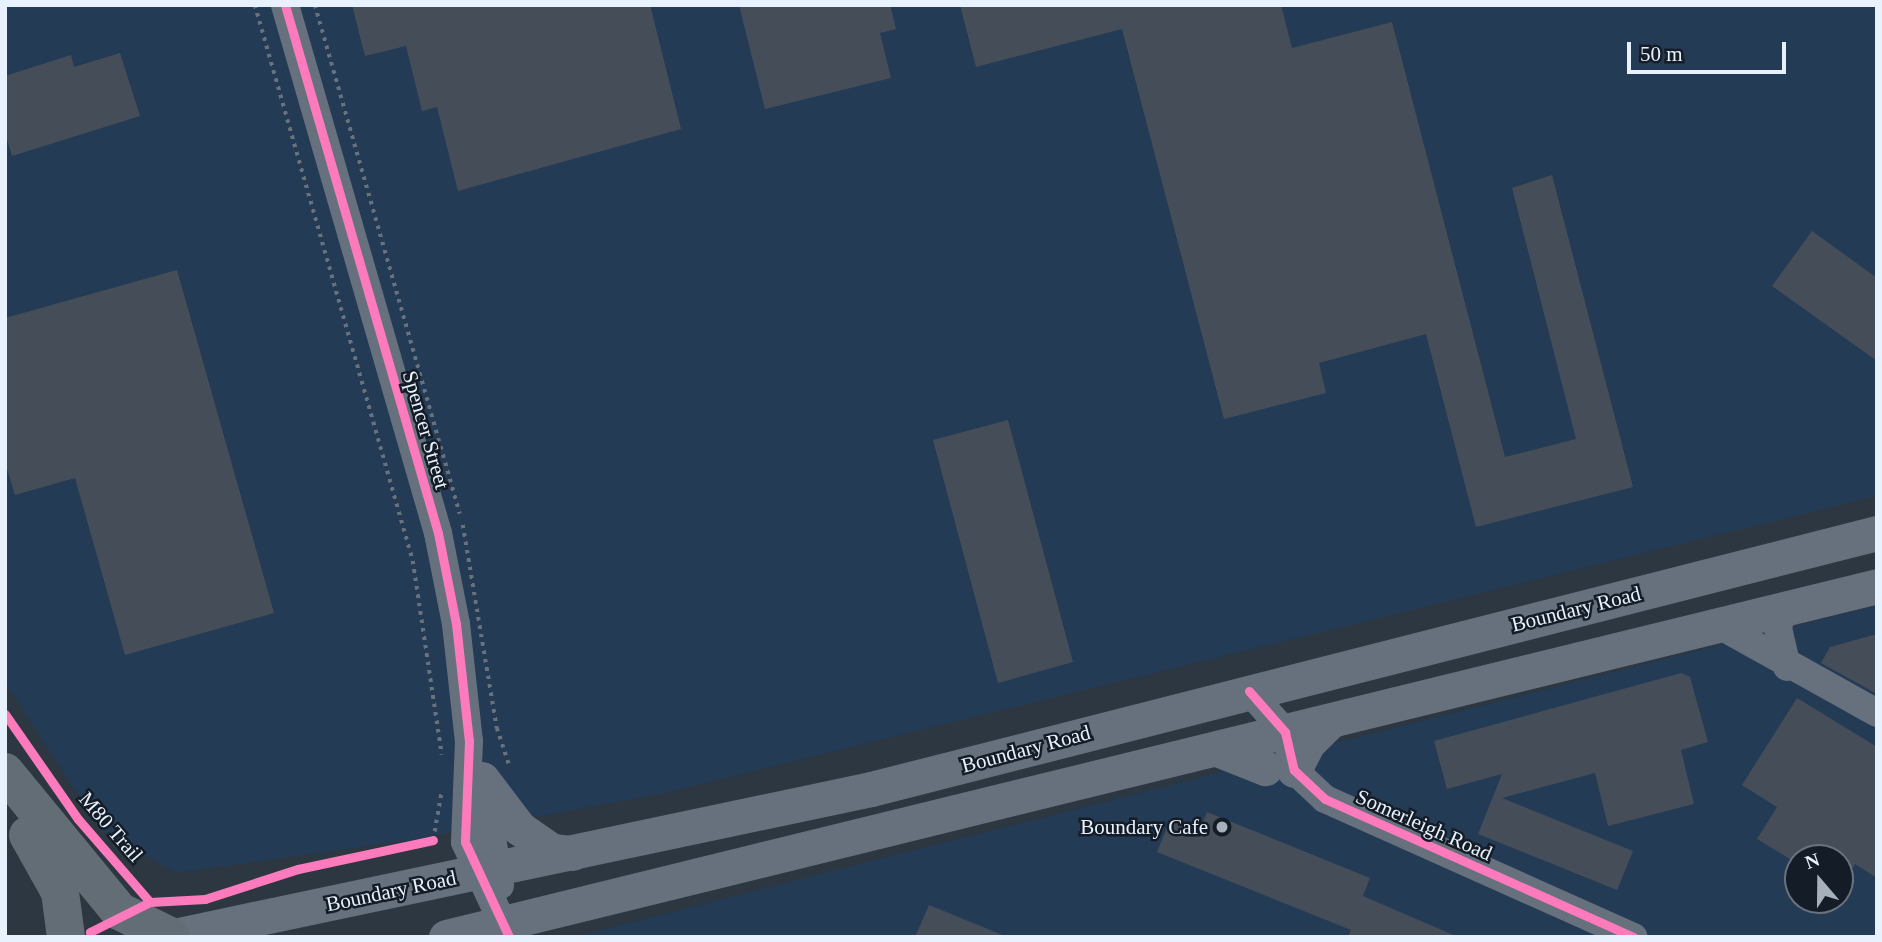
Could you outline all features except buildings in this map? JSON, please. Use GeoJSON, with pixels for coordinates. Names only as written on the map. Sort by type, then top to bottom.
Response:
{"type":"FeatureCollection","features":[{"type":"Feature","properties":{"kind":"highway"},"geometry":{"type":"LineString","coordinates":[[5,772],[111,904],[170,937]]}},
{"type":"Feature","properties":{"kind":"highway"},"geometry":{"type":"LineString","coordinates":[[5,801],[50,869],[66,937]]}},
{"type":"Feature","properties":{"kind":"main road","name":"Boundary Road"},"geometry":{"type":"LineString","coordinates":[[170,937],[871,789],[1877,533]]}},
{"type":"Feature","properties":{"kind":"main road","name":"Boundary Road"},"geometry":{"type":"LineString","coordinates":[[446,937],[506,929],[1256,757],[1285,732],[1877,586]]}},
{"type":"Feature","properties":{"kind":"main road"},"geometry":{"type":"LineString","coordinates":[[1256,757],[1308,743],[1330,721]]}},
{"type":"Feature","properties":{"kind":"main road"},"geometry":{"type":"LineString","coordinates":[[482,779],[519,828],[552,851],[572,853]]}},
{"type":"Feature","properties":{"kind":"street","name":"Spencer Street"},"geometry":{"type":"LineString","coordinates":[[285,5],[438,533],[456,624],[468,741],[465,842],[488,871]]}},
{"type":"Feature","properties":{"kind":"street"},"geometry":{"type":"LineString","coordinates":[[1783,610],[1778,628],[1787,667]]}},
{"type":"Feature","properties":{"kind":"street"},"geometry":{"type":"LineString","coordinates":[[1719,625],[1787,667],[1877,713]]}},
{"type":"Feature","properties":{"kind":"street"},"geometry":{"type":"LineString","coordinates":[[1249,691],[1285,732]]}},
{"type":"Feature","properties":{"kind":"street"},"geometry":{"type":"LineString","coordinates":[[1249,691],[1256,757]]}},
{"type":"Feature","properties":{"kind":"street","name":"Spencer Street"},"geometry":{"type":"LineString","coordinates":[[468,741],[482,779],[488,871]]}},
{"type":"Feature","properties":{"kind":"street","name":"Somerleigh Road"},"geometry":{"type":"LineString","coordinates":[[1256,757],[1309,803],[1390,832],[1634,937]]}},
{"type":"Feature","properties":{"kind":"street"},"geometry":{"type":"LineString","coordinates":[[488,871],[506,929]]}},
{"type":"Feature","properties":{"kind":"path"},"geometry":{"type":"LineString","coordinates":[[255,5],[413,561],[444,768]]}},
{"type":"Feature","properties":{"kind":"path"},"geometry":{"type":"LineString","coordinates":[[420,843],[433,840],[442,791]]}},
{"type":"Feature","properties":{"kind":"shaded area"},"geometry":{"type":"Polygon","coordinates":[[[5,5],[1877,5],[1877,496],[660,794],[410,840],[176,873],[103,832],[5,683],[5,5]]]}},
{"type":"Feature","properties":{"kind":"shaded area"},"geometry":{"type":"Polygon","coordinates":[[[1877,605],[1877,937],[574,937],[1877,605]]]}},
{"type":"Feature","properties":{"kind":"cycle path"},"geometry":{"type":"LineString","coordinates":[[285,5],[438,533],[456,624],[469,741],[465,842],[509,937]]}},
{"type":"Feature","properties":{"kind":"cycle path"},"geometry":{"type":"LineString","coordinates":[[1249,691],[1285,732],[1294,770],[1325,799],[1634,937]]}},
{"type":"Feature","properties":{"kind":"cycle path","name":"M80 Trail"},"geometry":{"type":"LineString","coordinates":[[5,714],[78,819],[150,902]]}},
{"type":"Feature","properties":{"kind":"cycle path"},"geometry":{"type":"LineString","coordinates":[[91,937],[90,932],[150,902],[205,899],[298,869],[433,840]]}},
{"type":"Feature","properties":{"kind":"place","name":"Boundary Cafe"},"geometry":{"type":"Point","coordinates":[1222,827]}}]}
